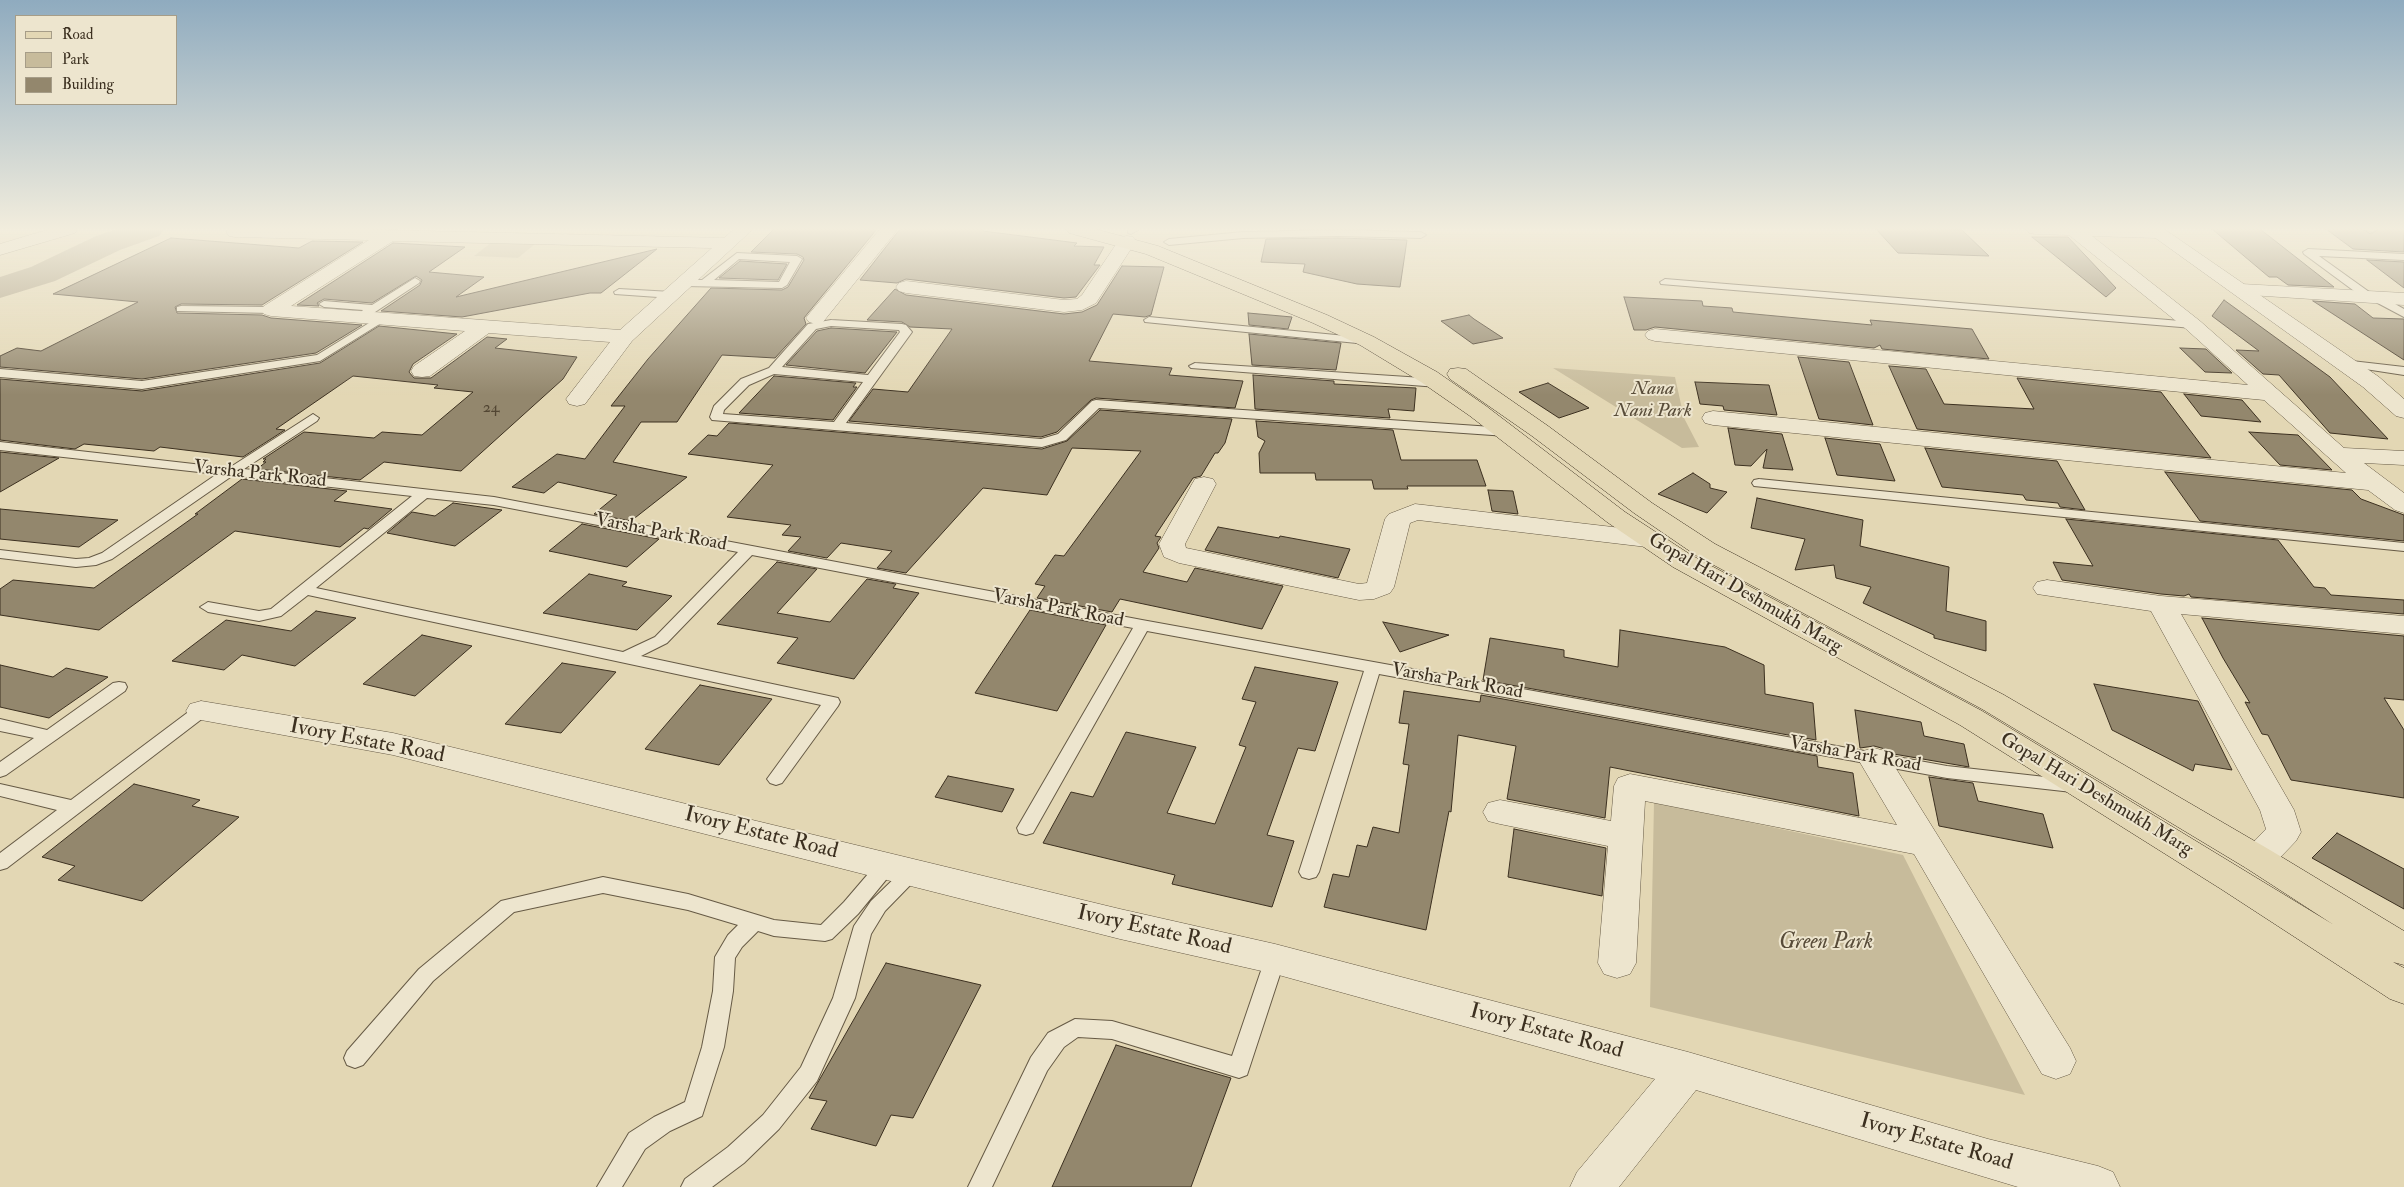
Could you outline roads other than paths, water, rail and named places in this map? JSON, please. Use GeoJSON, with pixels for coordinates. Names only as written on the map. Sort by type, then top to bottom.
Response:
{"type":"FeatureCollection","features":[{"type":"Feature","properties":{"kind":"main road","name":"Gopal Hari Deshmukh Marg"},"geometry":{"type":"LineString","coordinates":[[1244,284],[1367,341],[1438,383],[1507,432],[1572,484],[1647,538],[1720,584],[1971,718],[2241,884],[2404,988]]}},
{"type":"Feature","properties":{"kind":"main road","name":"Gopal Hari Deshmukh Marg"},"geometry":{"type":"LineString","coordinates":[[1267,284],[1338,311],[1400,341],[1452,370],[1503,404],[1636,504],[1706,550],[1993,702],[2258,859],[2404,950]]}},
{"type":"Feature","properties":{"kind":"street"},"geometry":{"type":"LineString","coordinates":[[271,310],[312,284]]}},
{"type":"Feature","properties":{"kind":"street"},"geometry":{"type":"LineString","coordinates":[[577,399],[625,337],[683,284]]}},
{"type":"Feature","properties":{"kind":"street"},"geometry":{"type":"LineString","coordinates":[[816,318],[844,284]]}},
{"type":"Feature","properties":{"kind":"street"},"geometry":{"type":"LineString","coordinates":[[906,287],[1064,306],[1082,304],[1089,299],[1101,284]]}},
{"type":"Feature","properties":{"kind":"street"},"geometry":{"type":"LineString","coordinates":[[2142,284],[2193,325],[2338,455],[2404,506]]}},
{"type":"Feature","properties":{"kind":"street"},"geometry":{"type":"LineString","coordinates":[[2233,284],[2371,382],[2404,411]]}},
{"type":"Feature","properties":{"kind":"street"},"geometry":{"type":"LineString","coordinates":[[2241,290],[2404,299]]}},
{"type":"Feature","properties":{"kind":"street"},"geometry":{"type":"LineString","coordinates":[[271,310],[373,314],[485,326],[625,337]]}},
{"type":"Feature","properties":{"kind":"street"},"geometry":{"type":"LineString","coordinates":[[422,371],[485,326]]}},
{"type":"Feature","properties":{"kind":"street"},"geometry":{"type":"LineString","coordinates":[[1655,335],[2268,394]]}},
{"type":"Feature","properties":{"kind":"street"},"geometry":{"type":"LineString","coordinates":[[1713,418],[2374,483]]}},
{"type":"Feature","properties":{"kind":"street"},"geometry":{"type":"LineString","coordinates":[[2338,455],[2404,458]]}},
{"type":"Feature","properties":{"kind":"street"},"geometry":{"type":"LineString","coordinates":[[1204,484],[1172,544],[1173,551],[1179,555],[1360,592],[1374,591],[1380,587],[1398,519],[1415,512],[1647,538]]}},
{"type":"Feature","properties":{"kind":"street"},"geometry":{"type":"LineString","coordinates":[[2047,588],[2161,604],[2404,626]]}},
{"type":"Feature","properties":{"kind":"street"},"geometry":{"type":"LineString","coordinates":[[2161,604],[2277,810],[2284,832],[2258,859]]}},
{"type":"Feature","properties":{"kind":"street","name":"Ivory Estate Road"},"geometry":{"type":"LineString","coordinates":[[201,711],[393,744],[1120,924],[1275,959],[1688,1070],[1988,1159],[2098,1187]]}},
{"type":"Feature","properties":{"kind":"street"},"geometry":{"type":"LineString","coordinates":[[1874,759],[2056,1061]]}},
{"type":"Feature","properties":{"kind":"street"},"geometry":{"type":"LineString","coordinates":[[2083,787],[2110,771]]}},
{"type":"Feature","properties":{"kind":"street"},"geometry":{"type":"LineString","coordinates":[[1617,963],[1630,786],[1926,844]]}},
{"type":"Feature","properties":{"kind":"street"},"geometry":{"type":"LineString","coordinates":[[1500,812],[1626,838]]}},
{"type":"Feature","properties":{"kind":"street"},"geometry":{"type":"LineString","coordinates":[[1592,1187],[1688,1070]]}},
{"type":"Feature","properties":{"kind":"lane"},"geometry":{"type":"LineString","coordinates":[[0,374],[142,386],[320,358],[411,284]]}},
{"type":"Feature","properties":{"kind":"lane"},"geometry":{"type":"LineString","coordinates":[[619,292],[678,289],[704,284]]}},
{"type":"Feature","properties":{"kind":"lane"},"geometry":{"type":"LineString","coordinates":[[736,284],[782,284]]}},
{"type":"Feature","properties":{"kind":"lane"},"geometry":{"type":"LineString","coordinates":[[1693,284],[2193,325]]}},
{"type":"Feature","properties":{"kind":"lane"},"geometry":{"type":"LineString","coordinates":[[2354,284],[2372,297],[2404,314]]}},
{"type":"Feature","properties":{"kind":"lane"},"geometry":{"type":"LineString","coordinates":[[324,304],[373,314]]}},
{"type":"Feature","properties":{"kind":"lane"},"geometry":{"type":"LineString","coordinates":[[182,309],[271,310]]}},
{"type":"Feature","properties":{"kind":"lane"},"geometry":{"type":"LineString","coordinates":[[1149,320],[1367,341]]}},
{"type":"Feature","properties":{"kind":"lane"},"geometry":{"type":"LineString","coordinates":[[837,426],[906,332],[902,327],[821,323],[812,326],[773,370],[745,382],[718,409],[716,417],[1042,443],[1062,437],[1096,404],[1507,432]]}},
{"type":"Feature","properties":{"kind":"lane"},"geometry":{"type":"LineString","coordinates":[[2344,363],[2404,371]]}},
{"type":"Feature","properties":{"kind":"lane"},"geometry":{"type":"LineString","coordinates":[[1195,366],[1438,383]]}},
{"type":"Feature","properties":{"kind":"lane"},"geometry":{"type":"LineString","coordinates":[[773,370],[873,379]]}},
{"type":"Feature","properties":{"kind":"lane"},"geometry":{"type":"LineString","coordinates":[[0,554],[76,563],[91,562],[106,556],[313,418]]}},
{"type":"Feature","properties":{"kind":"lane","name":"Varsha Park Road"},"geometry":{"type":"LineString","coordinates":[[0,446],[494,501],[1142,625],[1874,759],[1947,772],[2083,787]]}},
{"type":"Feature","properties":{"kind":"lane"},"geometry":{"type":"LineString","coordinates":[[1759,483],[2404,547]]}},
{"type":"Feature","properties":{"kind":"lane"},"geometry":{"type":"LineString","coordinates":[[208,607],[268,616],[276,613],[423,494]]}},
{"type":"Feature","properties":{"kind":"lane"},"geometry":{"type":"LineString","coordinates":[[624,658],[661,640],[748,550]]}},
{"type":"Feature","properties":{"kind":"lane"},"geometry":{"type":"LineString","coordinates":[[305,590],[832,702],[776,779]]}},
{"type":"Feature","properties":{"kind":"lane"},"geometry":{"type":"LineString","coordinates":[[1026,828],[1142,625]]}},
{"type":"Feature","properties":{"kind":"lane"},"geometry":{"type":"LineString","coordinates":[[1309,872],[1373,667]]}},
{"type":"Feature","properties":{"kind":"lane"},"geometry":{"type":"LineString","coordinates":[[0,771],[119,687]]}},
{"type":"Feature","properties":{"kind":"lane"},"geometry":{"type":"LineString","coordinates":[[0,862],[201,711]]}},
{"type":"Feature","properties":{"kind":"lane"},"geometry":{"type":"LineString","coordinates":[[0,725],[49,736]]}},
{"type":"Feature","properties":{"kind":"lane"},"geometry":{"type":"LineString","coordinates":[[0,790],[73,807]]}},
{"type":"Feature","properties":{"kind":"lane"},"geometry":{"type":"LineString","coordinates":[[355,1058],[426,975],[508,906],[603,885],[688,902],[774,928],[825,933],[851,908],[900,868]]}},
{"type":"Feature","properties":{"kind":"lane"},"geometry":{"type":"LineString","coordinates":[[693,1187],[736,1155],[764,1128],[809,1074],[844,998],[861,932],[900,868]]}},
{"type":"Feature","properties":{"kind":"lane"},"geometry":{"type":"LineString","coordinates":[[609,1187],[637,1141],[662,1124],[694,1109],[712,1047],[723,991],[725,957],[735,941],[754,922]]}},
{"type":"Feature","properties":{"kind":"lane"},"geometry":{"type":"LineString","coordinates":[[980,1187],[1039,1064],[1056,1040],[1075,1028],[1112,1030],[1239,1068],[1275,959]]}},
{"type":"Feature","properties":{"kind":"waterway"},"geometry":{"type":"LineString","coordinates":[[0,288],[11,284]]}},
{"type":"Feature","properties":{"kind":"park label","name":"Nana Nani Park"},"geometry":{"type":"Point","coordinates":[1653,401]}},
{"type":"Feature","properties":{"kind":"park label","name":"Green Park"},"geometry":{"type":"Point","coordinates":[1826,943]}}]}
